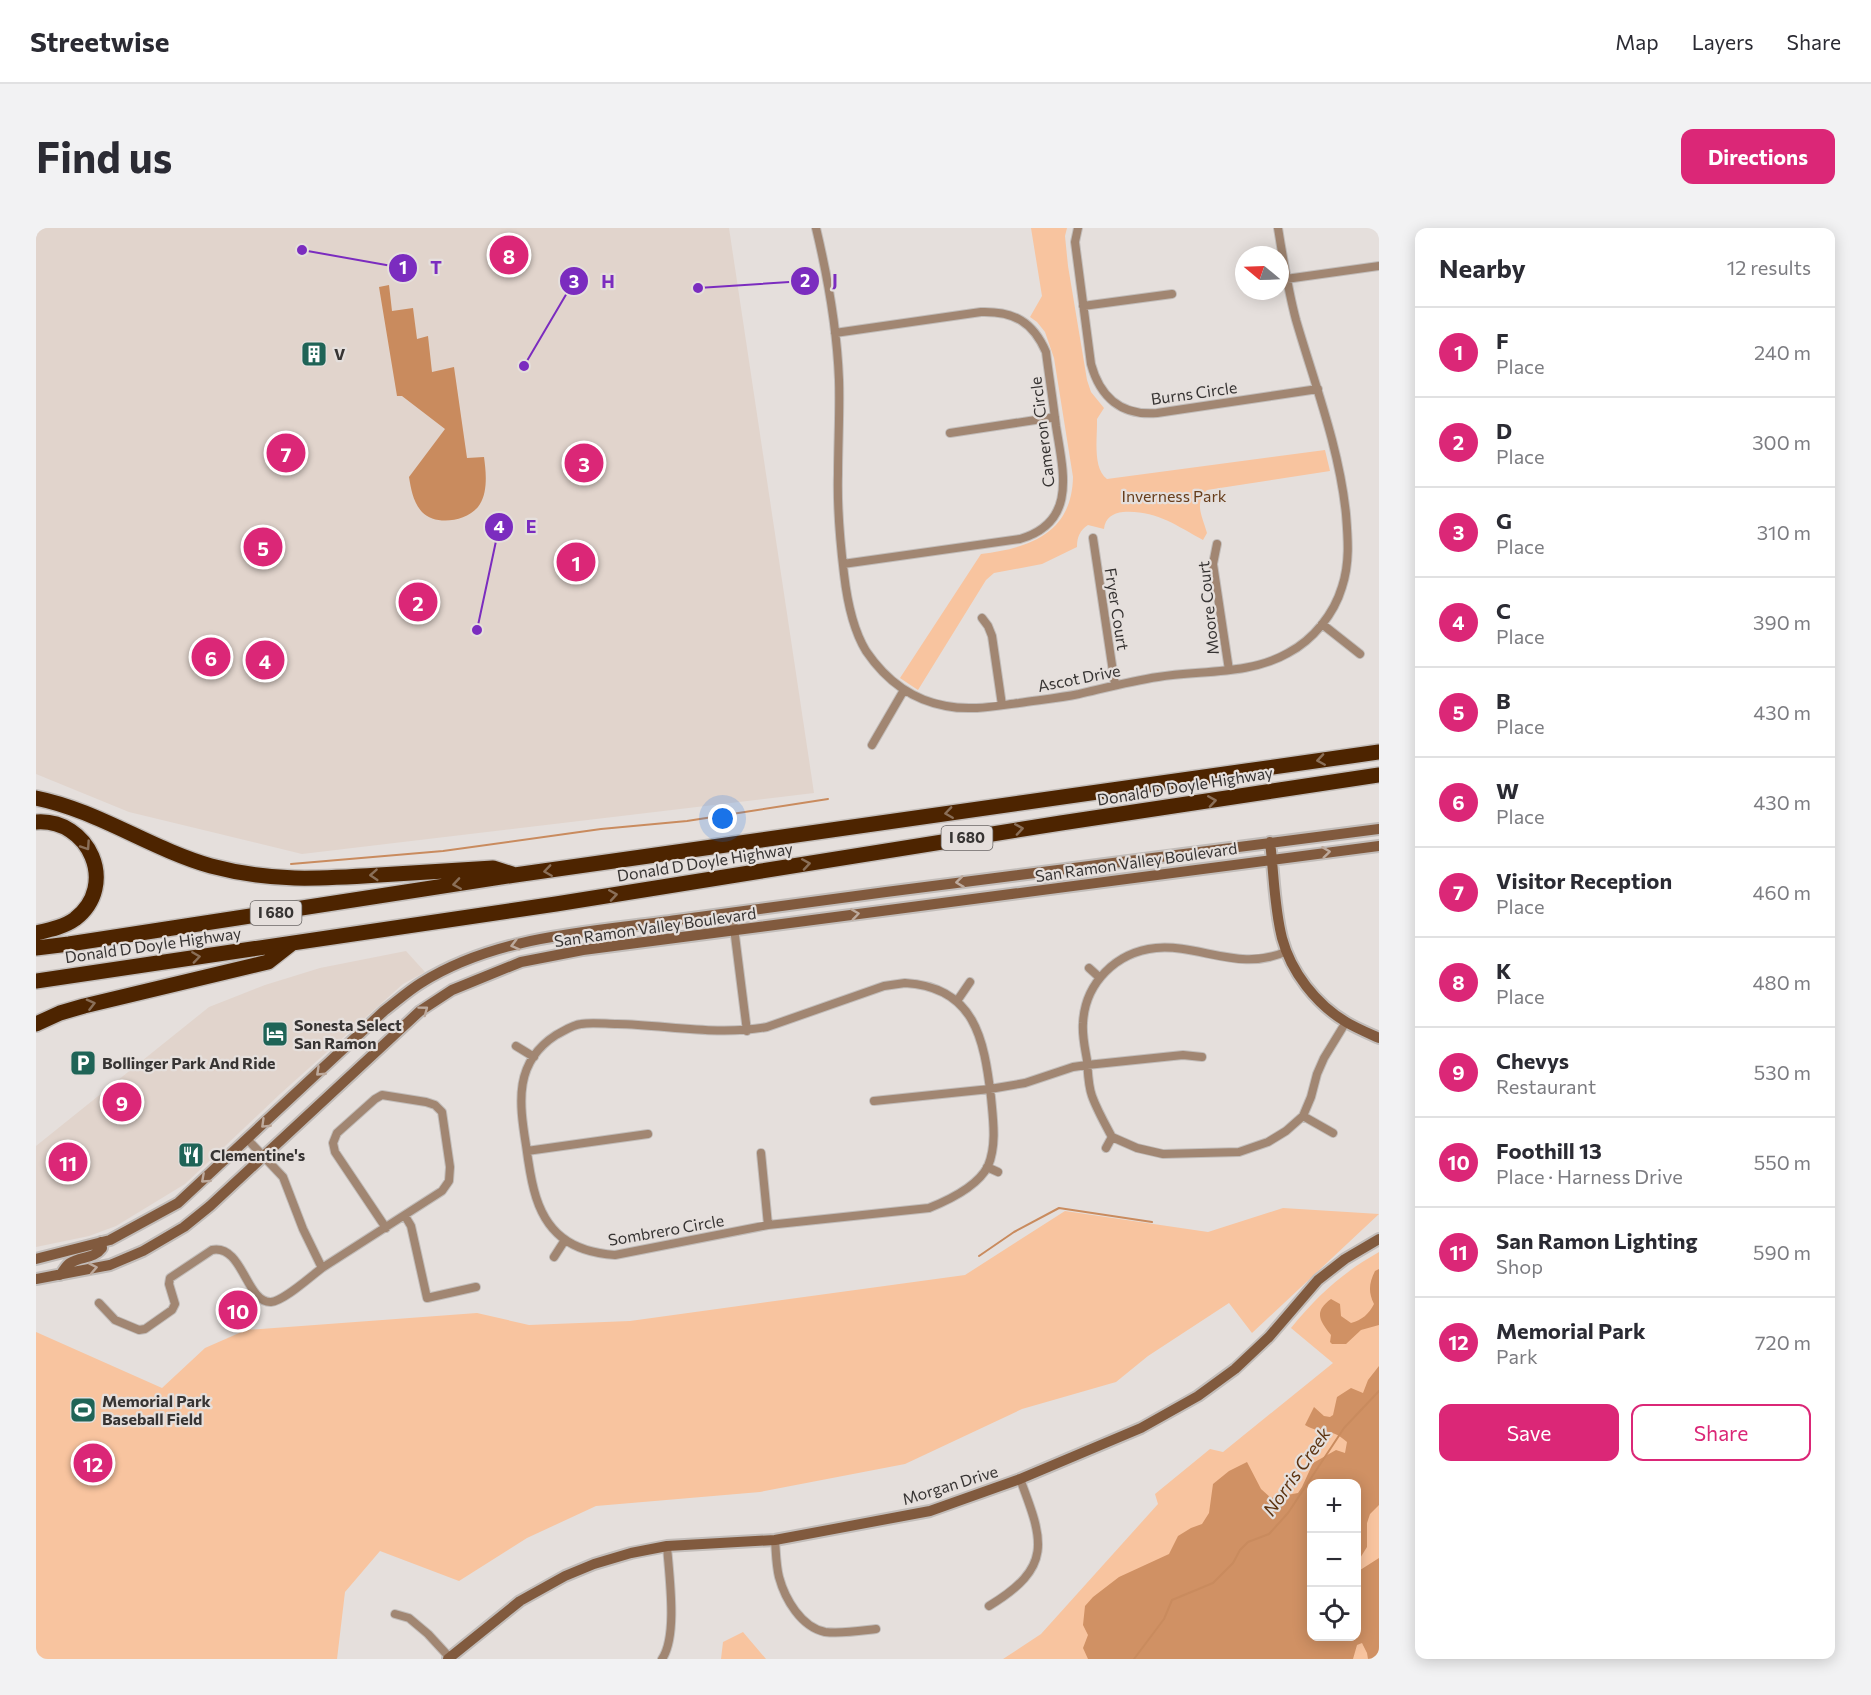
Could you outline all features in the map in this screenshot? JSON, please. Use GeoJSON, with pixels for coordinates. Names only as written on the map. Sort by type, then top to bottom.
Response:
{"type":"FeatureCollection","features":[{"type":"Feature","properties":{"kind":"highway","name":"Donald D Doyle Highway"},"geometry":{"type":"LineString","coordinates":[[36,948],[69,945],[515,875],[1379,752]]}},
{"type":"Feature","properties":{"kind":"highway","name":"Donald D Doyle Highway"},"geometry":{"type":"LineString","coordinates":[[36,981],[555,904],[1379,775]]}},
{"type":"Feature","properties":{"kind":"highway"},"geometry":{"type":"LineString","coordinates":[[36,798],[79,811],[186,858],[258,876],[314,879],[493,868],[515,875]]}},
{"type":"Feature","properties":{"kind":"highway"},"geometry":{"type":"LineString","coordinates":[[36,822],[50,822],[73,831],[90,851],[96,866],[93,895],[85,908],[76,918],[63,926],[36,933]]}},
{"type":"Feature","properties":{"kind":"highway"},"geometry":{"type":"LineString","coordinates":[[36,1024],[60,1012],[268,962],[293,943]]}},
{"type":"Feature","properties":{"kind":"main road","name":"San Ramon Valley Boulevard"},"geometry":{"type":"LineString","coordinates":[[36,1259],[110,1240],[178,1203],[384,1011],[418,984],[478,956],[518,943],[732,912],[1379,829]]}},
{"type":"Feature","properties":{"kind":"main road"},"geometry":{"type":"LineString","coordinates":[[1270,842],[1280,929],[1287,951],[1298,972],[1320,1001],[1346,1022],[1379,1038]]}},
{"type":"Feature","properties":{"kind":"main road","name":"San Ramon Valley Boulevard"},"geometry":{"type":"LineString","coordinates":[[36,1279],[110,1265],[143,1251],[184,1227],[264,1157],[420,1011],[452,990],[521,962],[583,950],[1379,846]]}},
{"type":"Feature","properties":{"kind":"main road","name":"Morgan Drive"},"geometry":{"type":"LineString","coordinates":[[450,1658],[520,1600],[565,1576],[594,1564],[631,1553],[667,1546],[775,1540],[930,1511],[1020,1479],[1141,1428],[1198,1396],[1235,1369],[1269,1337],[1318,1280],[1346,1259],[1379,1239]]}},
{"type":"Feature","properties":{"kind":"main road"},"geometry":{"type":"LineString","coordinates":[[60,1275],[70,1263],[100,1252],[101,1242]]}},
{"type":"Feature","properties":{"kind":"street","name":"Ascot Drive"},"geometry":{"type":"LineString","coordinates":[[816,228],[829,285],[835,333],[840,406],[839,521],[850,610],[865,649],[882,671],[904,690],[942,706],[972,709],[1078,694],[1190,672],[1229,670],[1260,665],[1280,658],[1298,647],[1322,624],[1335,604],[1343,585],[1348,549],[1345,508],[1329,424],[1289,291]]}},
{"type":"Feature","properties":{"kind":"street","name":"Burns Circle"},"geometry":{"type":"LineString","coordinates":[[1078,228],[1075,242],[1091,364],[1097,383],[1109,399],[1127,410],[1157,413],[1318,389]]}},
{"type":"Feature","properties":{"kind":"street","name":"Ascot Drive"},"geometry":{"type":"LineString","coordinates":[[1278,228],[1281,246]]}},
{"type":"Feature","properties":{"kind":"street"},"geometry":{"type":"LineString","coordinates":[[1289,279],[1379,266]]}},
{"type":"Feature","properties":{"kind":"street"},"geometry":{"type":"LineString","coordinates":[[1083,306],[1172,294]]}},
{"type":"Feature","properties":{"kind":"street","name":"Cameron Circle"},"geometry":{"type":"LineString","coordinates":[[835,333],[981,312],[993,311],[1013,316],[1032,328],[1046,352],[1064,477],[1062,501],[1057,512],[1044,528],[1020,539],[843,564]]}},
{"type":"Feature","properties":{"kind":"street"},"geometry":{"type":"LineString","coordinates":[[950,433],[1055,417]]}},
{"type":"Feature","properties":{"kind":"street","name":"Fryer Court"},"geometry":{"type":"LineString","coordinates":[[1093,538],[1115,685]]}},
{"type":"Feature","properties":{"kind":"street","name":"Moore Court"},"geometry":{"type":"LineString","coordinates":[[1217,544],[1213,564],[1229,670]]}},
{"type":"Feature","properties":{"kind":"street"},"geometry":{"type":"LineString","coordinates":[[982,618],[992,636],[1002,705]]}},
{"type":"Feature","properties":{"kind":"street"},"geometry":{"type":"LineString","coordinates":[[1322,624],[1360,654]]}},
{"type":"Feature","properties":{"kind":"street"},"geometry":{"type":"LineString","coordinates":[[872,745],[904,690]]}},
{"type":"Feature","properties":{"kind":"street"},"geometry":{"type":"LineString","coordinates":[[732,912],[747,1031]]}},
{"type":"Feature","properties":{"kind":"street"},"geometry":{"type":"LineString","coordinates":[[1287,951],[1264,958],[1244,960],[1155,948],[1139,951],[1123,958],[1099,977],[1084,1015],[1084,1038],[1092,1094],[1113,1137],[1137,1148],[1163,1154],[1239,1152],[1268,1142],[1286,1131],[1303,1116],[1324,1058],[1346,1022]]}},
{"type":"Feature","properties":{"kind":"street"},"geometry":{"type":"LineString","coordinates":[[1089,969],[1099,977]]}},
{"type":"Feature","properties":{"kind":"street"},"geometry":{"type":"LineString","coordinates":[[957,1001],[970,982]]}},
{"type":"Feature","properties":{"kind":"street","name":"Sombrero Circle"},"geometry":{"type":"LineString","coordinates":[[905,983],[920,984],[942,991],[957,1001],[967,1012],[983,1046],[994,1121],[993,1144],[987,1167],[963,1192],[948,1201],[929,1208],[768,1225],[615,1256],[579,1248],[565,1240],[549,1224],[539,1209],[520,1110],[520,1091],[525,1074],[534,1057],[546,1042],[566,1029],[581,1024],[630,1024],[747,1031],[767,1027],[884,986],[905,983]]}},
{"type":"Feature","properties":{"kind":"street"},"geometry":{"type":"LineString","coordinates":[[516,1046],[534,1057]]}},
{"type":"Feature","properties":{"kind":"street"},"geometry":{"type":"LineString","coordinates":[[874,1101],[990,1089],[1025,1083],[1073,1067],[1087,1065],[1184,1055],[1202,1057]]}},
{"type":"Feature","properties":{"kind":"street"},"geometry":{"type":"LineString","coordinates":[[99,1303],[115,1320],[139,1330],[144,1329],[172,1310],[175,1304],[169,1284],[170,1278],[212,1250],[220,1248],[237,1263],[258,1296],[272,1302],[281,1298],[322,1269],[387,1228],[442,1191],[449,1181],[450,1167],[442,1112],[435,1105],[426,1102],[382,1095],[337,1134],[333,1143],[340,1160],[387,1228]]}},
{"type":"Feature","properties":{"kind":"street"},"geometry":{"type":"LineString","coordinates":[[1303,1116],[1333,1133]]}},
{"type":"Feature","properties":{"kind":"street"},"geometry":{"type":"LineString","coordinates":[[527,1151],[648,1134]]}},
{"type":"Feature","properties":{"kind":"street"},"geometry":{"type":"LineString","coordinates":[[1106,1148],[1113,1137]]}},
{"type":"Feature","properties":{"kind":"street"},"geometry":{"type":"LineString","coordinates":[[248,1140],[283,1177],[303,1229],[322,1269]]}},
{"type":"Feature","properties":{"kind":"street"},"geometry":{"type":"LineString","coordinates":[[761,1153],[768,1225]]}},
{"type":"Feature","properties":{"kind":"street"},"geometry":{"type":"LineString","coordinates":[[987,1167],[998,1172]]}},
{"type":"Feature","properties":{"kind":"street"},"geometry":{"type":"LineString","coordinates":[[405,1216],[411,1226],[427,1298],[476,1287]]}},
{"type":"Feature","properties":{"kind":"street"},"geometry":{"type":"LineString","coordinates":[[554,1257],[565,1240]]}},
{"type":"Feature","properties":{"kind":"street"},"geometry":{"type":"LineString","coordinates":[[989,1606],[1010,1594],[1026,1578],[1036,1561],[1038,1535],[1033,1513],[1020,1479]]}},
{"type":"Feature","properties":{"kind":"street"},"geometry":{"type":"LineString","coordinates":[[775,1540],[779,1577],[789,1602],[803,1622],[823,1631],[850,1633],[876,1629]]}},
{"type":"Feature","properties":{"kind":"street"},"geometry":{"type":"LineString","coordinates":[[662,1659],[670,1639],[667,1546]]}},
{"type":"Feature","properties":{"kind":"street"},"geometry":{"type":"LineString","coordinates":[[396,1614],[409,1617],[450,1658]]}},
{"type":"Feature","properties":{"kind":"shaded area"},"geometry":{"type":"Polygon","coordinates":[[[36,228],[729,228],[814,793],[302,854],[129,812],[36,774],[36,228]]]}},
{"type":"Feature","properties":{"kind":"shaded area"},"geometry":{"type":"Polygon","coordinates":[[[389,285],[392,311],[413,308],[417,339],[428,336],[432,372],[454,367],[467,458],[484,457],[486,481],[483,499],[475,510],[461,518],[444,521],[428,517],[416,504],[413,495],[409,477],[445,429],[402,396],[397,396],[379,287],[389,285]]]}},
{"type":"Feature","properties":{"kind":"shaded area"},"geometry":{"type":"Polygon","coordinates":[[[406,951],[425,972],[403,984],[280,1094],[185,1184],[116,1226],[89,1236],[36,1247],[36,1146],[209,1007],[265,985],[320,968],[406,951]]]}},
{"type":"Feature","properties":{"kind":"shaded area"},"geometry":{"type":"Polygon","coordinates":[[[1379,1269],[1379,1325],[1361,1330],[1346,1344],[1332,1344],[1331,1335],[1321,1321],[1322,1308],[1331,1299],[1340,1304],[1341,1316],[1351,1323],[1362,1318],[1374,1304],[1370,1284],[1375,1271],[1379,1269]]]}},
{"type":"Feature","properties":{"kind":"shaded area"},"geometry":{"type":"Polygon","coordinates":[[[1379,1366],[1379,1505],[1370,1514],[1367,1523],[1367,1547],[1361,1557],[1361,1479],[1307,1479],[1307,1641],[1361,1641],[1361,1569],[1379,1558],[1379,1659],[1368,1659],[1362,1643],[1357,1645],[1353,1659],[1088,1659],[1083,1648],[1088,1635],[1083,1625],[1085,1606],[1093,1597],[1119,1577],[1169,1554],[1178,1536],[1202,1524],[1209,1513],[1213,1484],[1229,1471],[1247,1462],[1261,1489],[1271,1498],[1298,1493],[1313,1463],[1336,1450],[1345,1453],[1347,1442],[1341,1437],[1305,1425],[1314,1407],[1324,1416],[1330,1417],[1333,1415],[1337,1397],[1351,1388],[1363,1393],[1368,1380],[1379,1366]]]}},
{"type":"Feature","properties":{"kind":"green space","name":"Inverness Park"},"geometry":{"type":"Polygon","coordinates":[[[1031,228],[1067,228],[1065,236],[1068,266],[1087,380],[1091,392],[1104,408],[1097,419],[1097,454],[1100,468],[1107,479],[1325,450],[1330,471],[1207,490],[1200,505],[1207,533],[1203,540],[1155,516],[1135,512],[1119,513],[1108,519],[1104,529],[1088,525],[1080,534],[1077,547],[1042,564],[994,573],[986,580],[918,690],[900,678],[981,554],[1016,547],[1045,534],[1065,512],[1071,496],[1073,477],[1054,358],[1045,332],[1030,317],[1042,296],[1031,228]]]}},
{"type":"Feature","properties":{"kind":"green space"},"geometry":{"type":"Polygon","coordinates":[[[1283,1208],[1379,1214],[1252,1333],[1229,1303],[1148,1356],[1116,1382],[1022,1409],[905,1464],[760,1492],[596,1506],[527,1538],[459,1581],[380,1551],[345,1592],[337,1659],[36,1659],[36,1332],[162,1388],[205,1348],[246,1330],[477,1313],[529,1325],[630,1321],[965,1275],[1065,1211],[1208,1232],[1283,1208]]]}},
{"type":"Feature","properties":{"kind":"green space"},"geometry":{"type":"Polygon","coordinates":[[[1379,1252],[1379,1659],[1003,1659],[1041,1634],[1158,1504],[1155,1494],[1210,1449],[1223,1452],[1333,1363],[1291,1328],[1311,1305],[1353,1268],[1379,1252]]]}},
{"type":"Feature","properties":{"kind":"green space"},"geometry":{"type":"Polygon","coordinates":[[[743,1632],[766,1659],[721,1659],[723,1642],[743,1632]]]}},
{"type":"Feature","properties":{"kind":"waterway"},"geometry":{"type":"LineString","coordinates":[[291,864],[443,851],[601,829],[687,821],[828,799]]}},
{"type":"Feature","properties":{"kind":"waterway"},"geometry":{"type":"LineString","coordinates":[[979,1256],[1014,1232],[1059,1208],[1152,1222]]}},
{"type":"Feature","properties":{"kind":"waterway","name":"Norris Creek"},"geometry":{"type":"LineString","coordinates":[[1134,1659],[1164,1619],[1172,1600],[1213,1583],[1233,1563],[1240,1550],[1248,1542],[1269,1534],[1288,1513],[1344,1428],[1379,1391]]}},
{"type":"Feature","properties":{"kind":"place","name":"T"},"geometry":{"type":"Point","coordinates":[302,250]}},
{"type":"Feature","properties":{"kind":"place","name":"K"},"geometry":{"type":"Point","coordinates":[509,255]}},
{"type":"Feature","properties":{"kind":"place","name":"J"},"geometry":{"type":"Point","coordinates":[698,288]}},
{"type":"Feature","properties":{"kind":"place","name":"V"},"geometry":{"type":"Point","coordinates":[314,354]}},
{"type":"Feature","properties":{"kind":"place","name":"H"},"geometry":{"type":"Point","coordinates":[524,366]}},
{"type":"Feature","properties":{"kind":"place","name":"Visitor Reception"},"geometry":{"type":"Point","coordinates":[286,453]}},
{"type":"Feature","properties":{"kind":"place","name":"G"},"geometry":{"type":"Point","coordinates":[584,463]}},
{"type":"Feature","properties":{"kind":"place","name":"B"},"geometry":{"type":"Point","coordinates":[263,547]}},
{"type":"Feature","properties":{"kind":"place","name":"F"},"geometry":{"type":"Point","coordinates":[576,562]}},
{"type":"Feature","properties":{"kind":"place","name":"D"},"geometry":{"type":"Point","coordinates":[418,602]}},
{"type":"Feature","properties":{"kind":"place","name":"E"},"geometry":{"type":"Point","coordinates":[477,630]}},
{"type":"Feature","properties":{"kind":"place","name":"W"},"geometry":{"type":"Point","coordinates":[211,657]}},
{"type":"Feature","properties":{"kind":"place","name":"C"},"geometry":{"type":"Point","coordinates":[265,660]}},
{"type":"Feature","properties":{"kind":"place","name":"Sonesta Select San Ramon"},"geometry":{"type":"Point","coordinates":[275,1034]}},
{"type":"Feature","properties":{"kind":"place","name":"Bollinger Park And Ride"},"geometry":{"type":"Point","coordinates":[83,1063]}},
{"type":"Feature","properties":{"kind":"place","name":"Chevys"},"geometry":{"type":"Point","coordinates":[122,1102]}},
{"type":"Feature","properties":{"kind":"place","name":"Clementine's"},"geometry":{"type":"Point","coordinates":[191,1155]}},
{"type":"Feature","properties":{"kind":"place","name":"San Ramon Lighting"},"geometry":{"type":"Point","coordinates":[68,1162]}},
{"type":"Feature","properties":{"kind":"place","name":"Foothill 13"},"geometry":{"type":"Point","coordinates":[238,1310]}},
{"type":"Feature","properties":{"kind":"place","name":"Memorial Park Baseball Field"},"geometry":{"type":"Point","coordinates":[83,1410]}},
{"type":"Feature","properties":{"kind":"place","name":"Memorial Park"},"geometry":{"type":"Point","coordinates":[93,1463]}}]}
